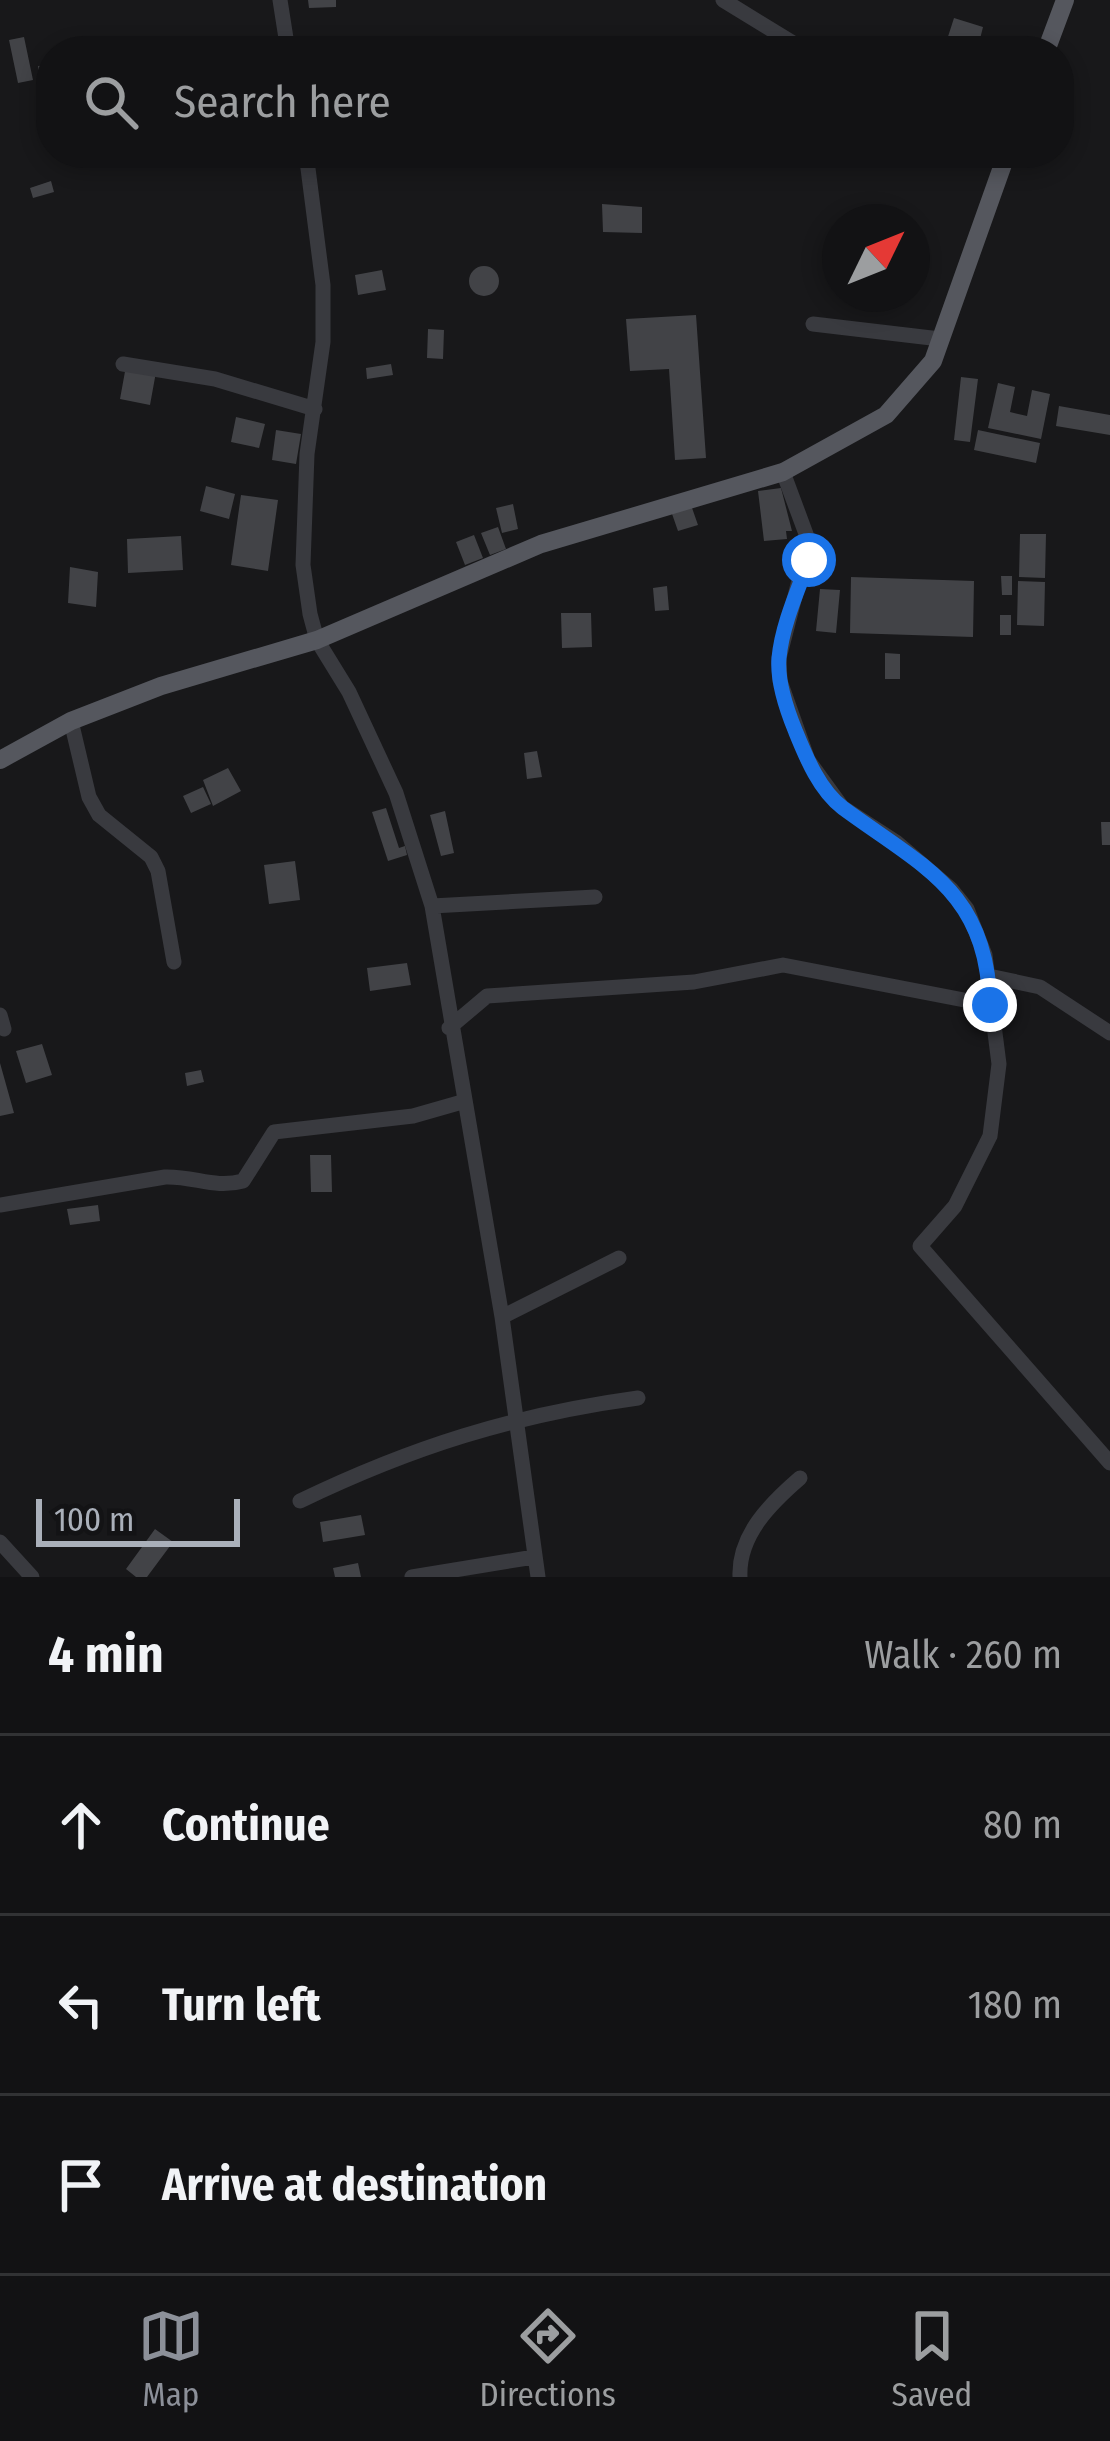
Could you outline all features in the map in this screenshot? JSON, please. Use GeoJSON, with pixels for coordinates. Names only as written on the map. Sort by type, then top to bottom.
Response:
{"type":"FeatureCollection","features":[{"type":"Feature","properties":{"kind":"main road"},"geometry":{"type":"LineString","coordinates":[[1052,36],[1065,0]]}},
{"type":"Feature","properties":{"kind":"main road"},"geometry":{"type":"LineString","coordinates":[[0,760],[71,721],[160,686],[317,640],[541,544],[783,472],[886,415],[933,361],[1001,168]]}},
{"type":"Feature","properties":{"kind":"street"},"geometry":{"type":"LineString","coordinates":[[280,0],[286,36]]}},
{"type":"Feature","properties":{"kind":"street"},"geometry":{"type":"LineString","coordinates":[[722,0],[781,36]]}},
{"type":"Feature","properties":{"kind":"street"},"geometry":{"type":"LineString","coordinates":[[308,168],[323,285],[307,454],[303,565],[317,640],[349,692],[397,793],[431,906],[502,1317],[538,1577]]}},
{"type":"Feature","properties":{"kind":"street"},"geometry":{"type":"LineString","coordinates":[[814,324],[940,339]]}},
{"type":"Feature","properties":{"kind":"street"},"geometry":{"type":"LineString","coordinates":[[123,364],[214,379],[314,409]]}},
{"type":"Feature","properties":{"kind":"street"},"geometry":{"type":"LineString","coordinates":[[783,472],[809,542],[779,658],[788,712],[808,760],[842,807],[926,866],[967,909],[989,976],[999,1064],[990,1136],[955,1206],[920,1246],[1110,1463]]}},
{"type":"Feature","properties":{"kind":"street"},"geometry":{"type":"LineString","coordinates":[[71,721],[89,797],[99,815],[151,856],[158,871],[173,962]]}},
{"type":"Feature","properties":{"kind":"street"},"geometry":{"type":"LineString","coordinates":[[431,906],[595,897]]}},
{"type":"Feature","properties":{"kind":"street"},"geometry":{"type":"LineString","coordinates":[[449,1028],[487,996],[694,982],[783,965],[990,1005]]}},
{"type":"Feature","properties":{"kind":"street"},"geometry":{"type":"LineString","coordinates":[[989,976],[1040,987],[1110,1033]]}},
{"type":"Feature","properties":{"kind":"street"},"geometry":{"type":"LineString","coordinates":[[0,1205],[166,1177],[184,1176],[217,1188],[243,1181],[258,1166],[274,1132],[413,1116],[462,1102]]}},
{"type":"Feature","properties":{"kind":"street"},"geometry":{"type":"LineString","coordinates":[[502,1317],[619,1258]]}},
{"type":"Feature","properties":{"kind":"street"},"geometry":{"type":"LineString","coordinates":[[300,1501],[396,1455],[515,1420],[638,1398]]}},
{"type":"Feature","properties":{"kind":"street"},"geometry":{"type":"LineString","coordinates":[[740,1577],[742,1552],[756,1525],[771,1503],[800,1478]]}},
{"type":"Feature","properties":{"kind":"street"},"geometry":{"type":"LineString","coordinates":[[0,1542],[32,1577]]}},
{"type":"Feature","properties":{"kind":"street"},"geometry":{"type":"LineString","coordinates":[[412,1577],[534,1557]]}},
{"type":"Feature","properties":{"kind":"building"},"geometry":{"type":"Polygon","coordinates":[[[308,0],[336,0],[336,7],[309,8],[308,0]]]}},
{"type":"Feature","properties":{"kind":"building"},"geometry":{"type":"Polygon","coordinates":[[[954,18],[983,27],[981,36],[948,36],[954,18]]]}},
{"type":"Feature","properties":{"kind":"building"},"geometry":{"type":"Polygon","coordinates":[[[24,37],[33,80],[18,83],[9,40],[24,37]]]}},
{"type":"Feature","properties":{"kind":"building"},"geometry":{"type":"Polygon","coordinates":[[[51,181],[54,192],[33,198],[30,188],[51,181]]]}},
{"type":"Feature","properties":{"kind":"building"},"geometry":{"type":"Polygon","coordinates":[[[602,204],[642,207],[642,233],[603,232],[602,204]]]}},
{"type":"Feature","properties":{"kind":"building"},"geometry":{"type":"Polygon","coordinates":[[[484,266],[495,270],[499,281],[495,292],[484,296],[473,292],[469,281],[473,270],[484,266]]]}},
{"type":"Feature","properties":{"kind":"building"},"geometry":{"type":"Polygon","coordinates":[[[382,270],[386,290],[358,295],[355,275],[382,270]]]}},
{"type":"Feature","properties":{"kind":"building"},"geometry":{"type":"Polygon","coordinates":[[[696,315],[706,458],[675,460],[669,369],[630,371],[626,319],[696,315]]]}},
{"type":"Feature","properties":{"kind":"building"},"geometry":{"type":"Polygon","coordinates":[[[428,329],[444,330],[443,359],[427,358],[428,329]]]}},
{"type":"Feature","properties":{"kind":"building"},"geometry":{"type":"Polygon","coordinates":[[[391,364],[393,375],[367,379],[366,368],[391,364]]]}},
{"type":"Feature","properties":{"kind":"building"},"geometry":{"type":"Polygon","coordinates":[[[126,366],[156,372],[150,405],[120,399],[126,366]]]}},
{"type":"Feature","properties":{"kind":"building"},"geometry":{"type":"Polygon","coordinates":[[[961,377],[978,379],[970,442],[954,440],[961,377]]]}},
{"type":"Feature","properties":{"kind":"building"},"geometry":{"type":"Polygon","coordinates":[[[998,383],[1015,387],[1010,412],[1027,416],[1032,390],[1050,394],[1041,439],[988,428],[998,383]]]}},
{"type":"Feature","properties":{"kind":"building"},"geometry":{"type":"Polygon","coordinates":[[[1059,406],[1110,415],[1110,435],[1056,426],[1059,406]]]}},
{"type":"Feature","properties":{"kind":"building"},"geometry":{"type":"Polygon","coordinates":[[[236,417],[265,424],[259,448],[231,442],[236,417]]]}},
{"type":"Feature","properties":{"kind":"building"},"geometry":{"type":"Polygon","coordinates":[[[276,430],[301,434],[296,464],[272,460],[276,430]]]}},
{"type":"Feature","properties":{"kind":"building"},"geometry":{"type":"Polygon","coordinates":[[[978,430],[1040,443],[1036,463],[974,450],[978,430]]]}},
{"type":"Feature","properties":{"kind":"building"},"geometry":{"type":"Polygon","coordinates":[[[206,486],[235,494],[229,519],[200,511],[206,486]]]}},
{"type":"Feature","properties":{"kind":"building"},"geometry":{"type":"Polygon","coordinates":[[[781,488],[792,531],[786,531],[787,539],[764,541],[758,491],[781,488]]]}},
{"type":"Feature","properties":{"kind":"building"},"geometry":{"type":"Polygon","coordinates":[[[241,495],[278,500],[268,571],[231,565],[241,495]]]}},
{"type":"Feature","properties":{"kind":"building"},"geometry":{"type":"Polygon","coordinates":[[[513,504],[518,529],[502,533],[496,508],[513,504]]]}},
{"type":"Feature","properties":{"kind":"building"},"geometry":{"type":"Polygon","coordinates":[[[691,505],[698,525],[678,531],[671,511],[691,505]]]}},
{"type":"Feature","properties":{"kind":"building"},"geometry":{"type":"Polygon","coordinates":[[[498,527],[506,549],[490,555],[481,533],[498,527]]]}},
{"type":"Feature","properties":{"kind":"building"},"geometry":{"type":"Polygon","coordinates":[[[1020,534],[1046,534],[1045,578],[1019,577],[1020,534]]]}},
{"type":"Feature","properties":{"kind":"building"},"geometry":{"type":"Polygon","coordinates":[[[474,535],[483,558],[465,565],[456,542],[474,535]]]}},
{"type":"Feature","properties":{"kind":"building"},"geometry":{"type":"Polygon","coordinates":[[[181,536],[183,570],[128,573],[127,539],[181,536]]]}},
{"type":"Feature","properties":{"kind":"building"},"geometry":{"type":"Polygon","coordinates":[[[70,567],[98,572],[96,607],[68,603],[70,567]]]}},
{"type":"Feature","properties":{"kind":"building"},"geometry":{"type":"Polygon","coordinates":[[[1001,576],[1012,576],[1012,595],[1002,595],[1001,576]]]}},
{"type":"Feature","properties":{"kind":"building"},"geometry":{"type":"Polygon","coordinates":[[[851,577],[974,581],[973,637],[850,633],[851,577]]]}},
{"type":"Feature","properties":{"kind":"building"},"geometry":{"type":"Polygon","coordinates":[[[1018,581],[1045,582],[1044,626],[1017,625],[1018,581]]]}},
{"type":"Feature","properties":{"kind":"building"},"geometry":{"type":"Polygon","coordinates":[[[667,586],[669,610],[655,611],[653,588],[667,586]]]}},
{"type":"Feature","properties":{"kind":"building"},"geometry":{"type":"Polygon","coordinates":[[[820,589],[840,590],[836,633],[816,631],[820,589]]]}},
{"type":"Feature","properties":{"kind":"building"},"geometry":{"type":"Polygon","coordinates":[[[561,613],[591,613],[592,647],[562,648],[561,613]]]}},
{"type":"Feature","properties":{"kind":"building"},"geometry":{"type":"Polygon","coordinates":[[[1000,615],[1011,615],[1011,635],[1000,635],[1000,615]]]}},
{"type":"Feature","properties":{"kind":"building"},"geometry":{"type":"Polygon","coordinates":[[[885,653],[900,654],[900,679],[885,679],[885,653]]]}},
{"type":"Feature","properties":{"kind":"building"},"geometry":{"type":"Polygon","coordinates":[[[537,751],[542,777],[527,779],[524,753],[537,751]]]}},
{"type":"Feature","properties":{"kind":"building"},"geometry":{"type":"Polygon","coordinates":[[[228,768],[241,791],[213,806],[203,780],[228,768]]]}},
{"type":"Feature","properties":{"kind":"building"},"geometry":{"type":"Polygon","coordinates":[[[203,787],[211,804],[191,813],[183,796],[203,787]]]}},
{"type":"Feature","properties":{"kind":"building"},"geometry":{"type":"Polygon","coordinates":[[[386,808],[399,848],[405,846],[407,855],[388,861],[372,812],[386,808]]]}},
{"type":"Feature","properties":{"kind":"building"},"geometry":{"type":"Polygon","coordinates":[[[445,811],[454,853],[441,856],[430,815],[445,811]]]}},
{"type":"Feature","properties":{"kind":"building"},"geometry":{"type":"Polygon","coordinates":[[[1101,822],[1110,822],[1110,845],[1102,845],[1101,822]]]}},
{"type":"Feature","properties":{"kind":"building"},"geometry":{"type":"Polygon","coordinates":[[[295,861],[300,900],[269,904],[264,865],[295,861]]]}},
{"type":"Feature","properties":{"kind":"building"},"geometry":{"type":"Polygon","coordinates":[[[407,963],[411,985],[370,991],[367,968],[407,963]]]}},
{"type":"Feature","properties":{"kind":"building"},"geometry":{"type":"Polygon","coordinates":[[[42,1044],[52,1075],[26,1083],[16,1051],[42,1044]]]}},
{"type":"Feature","properties":{"kind":"building"},"geometry":{"type":"Polygon","coordinates":[[[0,1063],[14,1113],[0,1116],[0,1063]]]}},
{"type":"Feature","properties":{"kind":"building"},"geometry":{"type":"Polygon","coordinates":[[[201,1070],[204,1082],[187,1086],[185,1073],[201,1070]]]}},
{"type":"Feature","properties":{"kind":"building"},"geometry":{"type":"Polygon","coordinates":[[[310,1155],[331,1155],[332,1192],[311,1192],[310,1155]]]}},
{"type":"Feature","properties":{"kind":"building"},"geometry":{"type":"Polygon","coordinates":[[[98,1205],[100,1221],[70,1225],[67,1209],[98,1205]]]}},
{"type":"Feature","properties":{"kind":"building"},"geometry":{"type":"Polygon","coordinates":[[[361,1515],[365,1535],[323,1542],[320,1522],[361,1515]]]}},
{"type":"Feature","properties":{"kind":"building"},"geometry":{"type":"Polygon","coordinates":[[[155,1529],[173,1542],[147,1577],[136,1577],[126,1569],[155,1529]]]}},
{"type":"Feature","properties":{"kind":"building"},"geometry":{"type":"Polygon","coordinates":[[[358,1563],[361,1577],[335,1577],[333,1568],[358,1563]]]}},
{"type":"Feature","properties":{"kind":"route"},"geometry":{"type":"LineString","coordinates":[[809,560],[779,658],[788,712],[808,760],[842,807],[926,866],[967,909],[985,955],[990,1005]]}}]}
